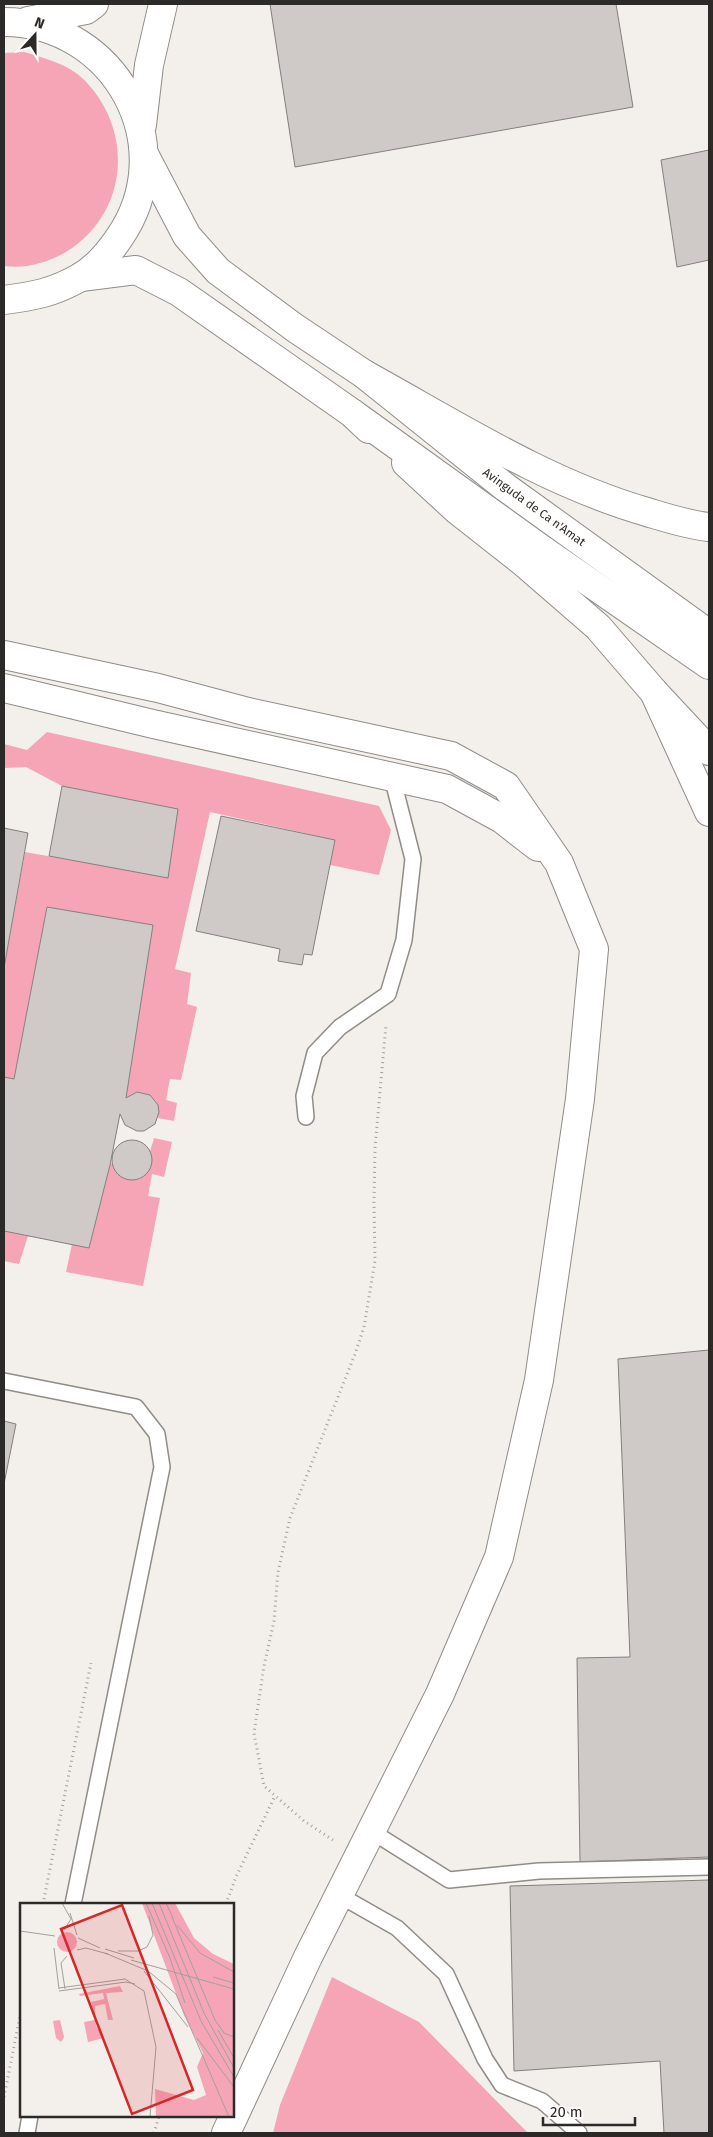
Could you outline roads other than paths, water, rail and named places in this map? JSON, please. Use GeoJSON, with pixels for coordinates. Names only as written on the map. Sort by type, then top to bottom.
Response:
{"type":"FeatureCollection","features":[{"type":"Feature","properties":{"kind":"main road"},"geometry":{"type":"LineString","coordinates":[[13,22],[86,10],[94,4]]}},
{"type":"Feature","properties":{"kind":"main road"},"geometry":{"type":"LineString","coordinates":[[4,300],[44,294],[81,277],[109,254],[129,224],[141,190],[149,66],[163,4]]}},
{"type":"Feature","properties":{"kind":"main road"},"geometry":{"type":"LineString","coordinates":[[13,22],[64,34],[100,58],[127,93],[143,144],[187,236],[218,271],[295,328],[364,374],[544,472],[620,504],[692,526],[709,527]]}},
{"type":"Feature","properties":{"kind":"main road"},"geometry":{"type":"LineString","coordinates":[[81,277],[136,270],[179,292],[540,548],[709,665]]}},
{"type":"Feature","properties":{"kind":"main road","name":"Avinguda de Ca n'Amat"},"geometry":{"type":"LineString","coordinates":[[364,374],[505,487],[709,634]]}},
{"type":"Feature","properties":{"kind":"main road"},"geometry":{"type":"LineString","coordinates":[[352,413],[457,510],[523,562],[598,627],[654,692],[709,750]]}},
{"type":"Feature","properties":{"kind":"main road"},"geometry":{"type":"LineString","coordinates":[[4,655],[158,688],[248,712],[451,756],[506,786],[559,863],[594,949],[580,1100],[539,1380],[498,1557],[440,1694],[358,1856],[234,2116]]}},
{"type":"Feature","properties":{"kind":"main road"},"geometry":{"type":"LineString","coordinates":[[158,688],[144,700],[14,674],[5,689],[152,724],[447,789],[502,819],[559,863]]}},
{"type":"Feature","properties":{"kind":"main road"},"geometry":{"type":"LineString","coordinates":[[654,692],[709,812]]}},
{"type":"Feature","properties":{"kind":"main road"},"geometry":{"type":"LineString","coordinates":[[226,2133],[234,2117]]}},
{"type":"Feature","properties":{"kind":"lane"},"geometry":{"type":"LineString","coordinates":[[306,1117],[304,1096],[315,1053],[340,1027],[388,994],[404,940],[413,859],[392,777]]}},
{"type":"Feature","properties":{"kind":"lane"},"geometry":{"type":"LineString","coordinates":[[4,1381],[136,1407],[157,1434],[162,1467],[73,1903]]}},
{"type":"Feature","properties":{"kind":"lane"},"geometry":{"type":"LineString","coordinates":[[371,1831],[449,1880],[539,1871],[709,1867]]}},
{"type":"Feature","properties":{"kind":"lane"},"geometry":{"type":"LineString","coordinates":[[339,1895],[397,1928],[446,1974],[485,2059],[502,2085],[542,2101],[579,2133]]}},
{"type":"Feature","properties":{"kind":"lane"},"geometry":{"type":"LineString","coordinates":[[27,2133],[30,2117]]}}]}
